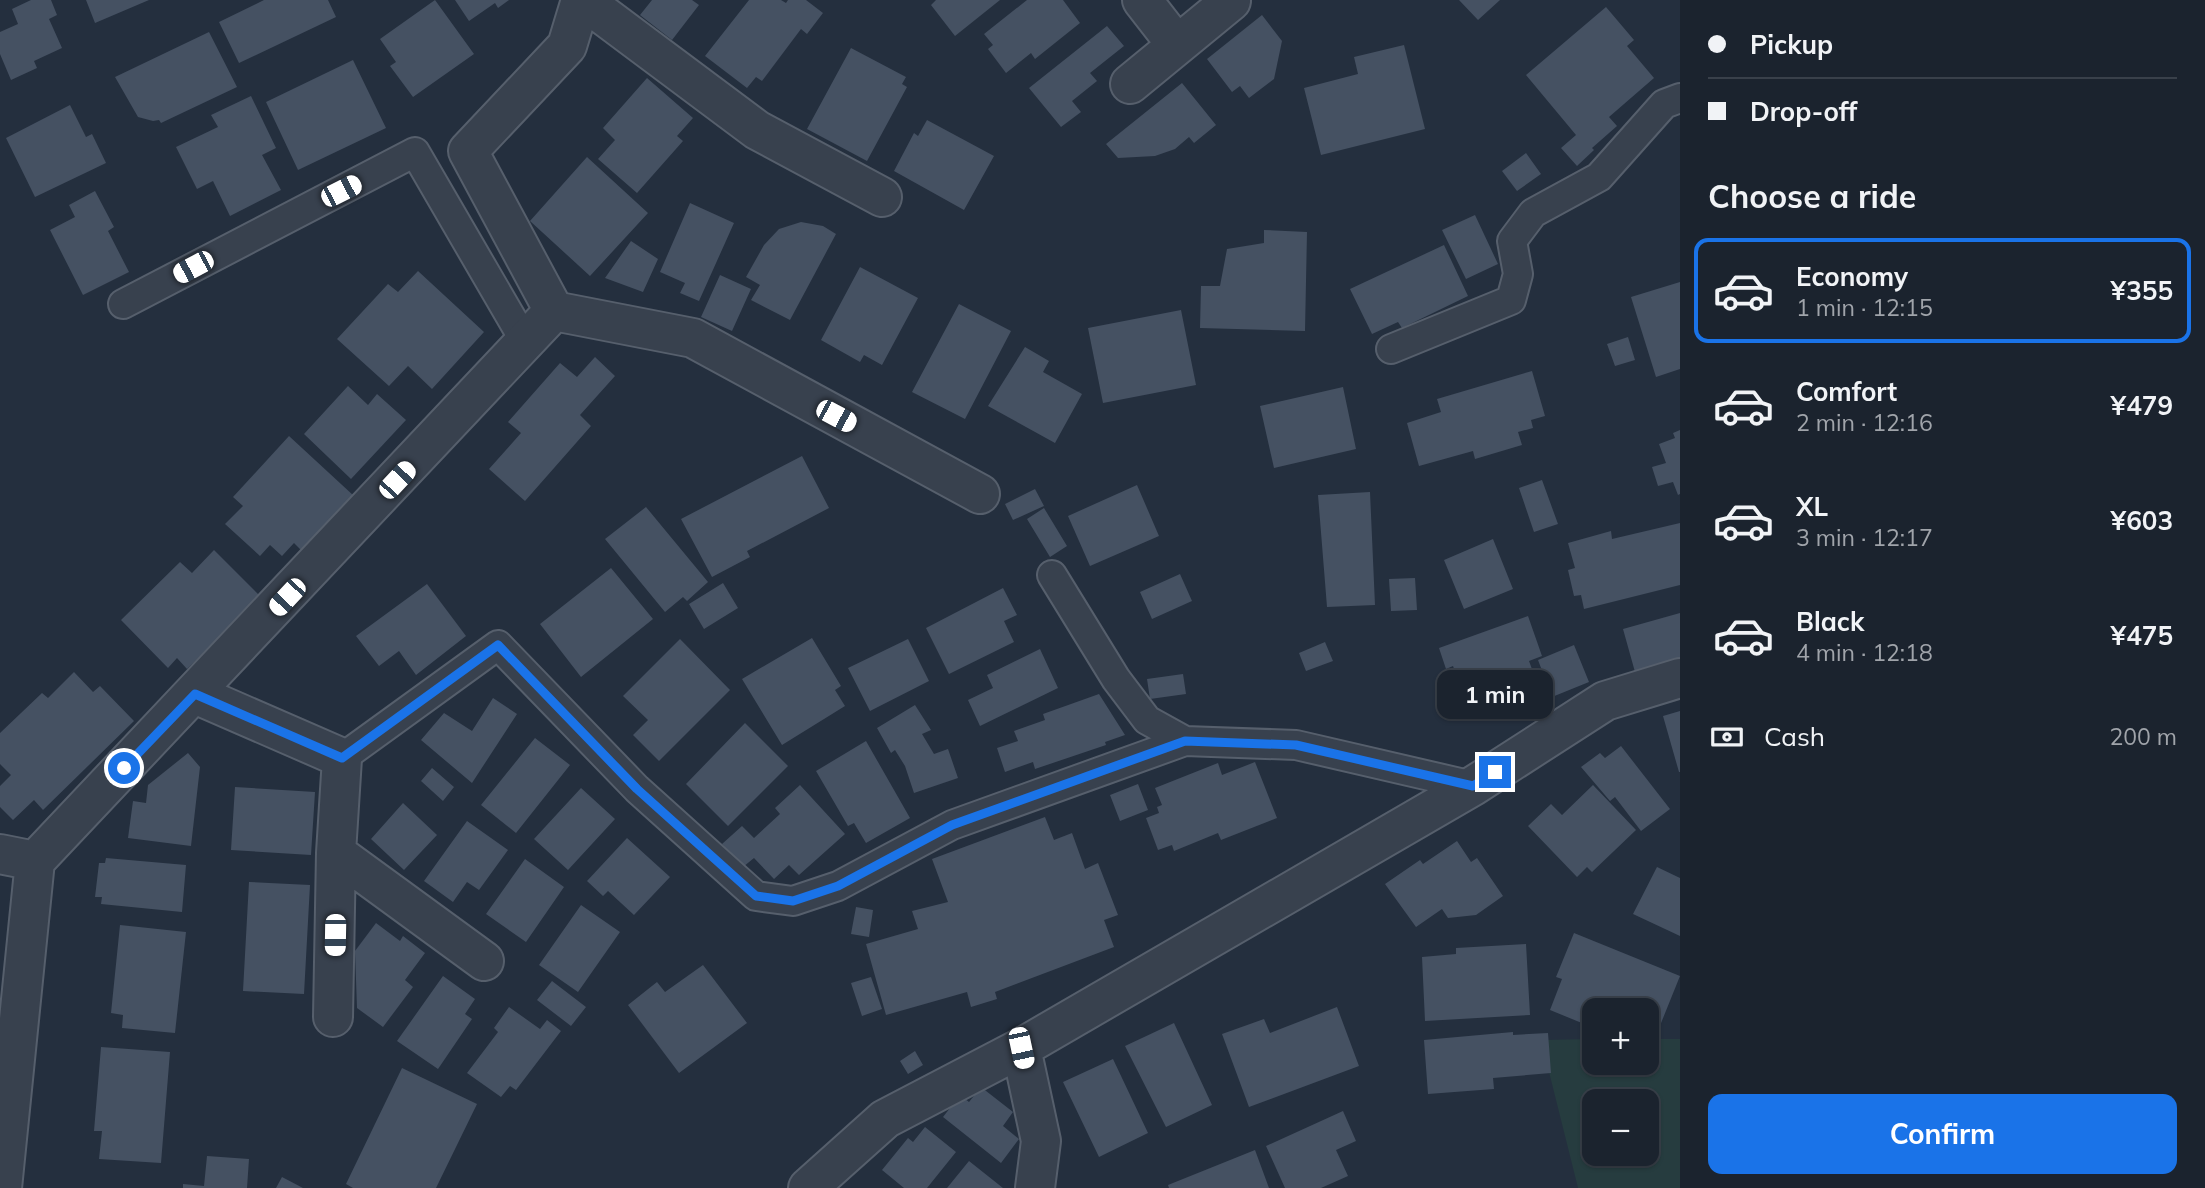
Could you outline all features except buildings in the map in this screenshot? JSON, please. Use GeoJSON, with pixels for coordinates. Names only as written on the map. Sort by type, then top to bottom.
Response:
{"type":"FeatureCollection","features":[{"type":"Feature","properties":{"kind":"street"},"geometry":{"type":"LineString","coordinates":[[554,311],[468,151],[566,46],[582,0],[757,130],[883,197]]}},
{"type":"Feature","properties":{"kind":"street"},"geometry":{"type":"LineString","coordinates":[[1142,0],[1177,45]]}},
{"type":"Feature","properties":{"kind":"street"},"geometry":{"type":"LineString","coordinates":[[1130,84],[1231,1]]}},
{"type":"Feature","properties":{"kind":"street"},"geometry":{"type":"LineString","coordinates":[[2,1188],[18,858],[195,694],[554,311]]}},
{"type":"Feature","properties":{"kind":"street"},"geometry":{"type":"LineString","coordinates":[[554,311],[693,338],[980,494]]}},
{"type":"Feature","properties":{"kind":"street"},"geometry":{"type":"LineString","coordinates":[[808,1188],[885,1119],[1021,1048],[1473,786],[1605,701],[1680,678]]}},
{"type":"Feature","properties":{"kind":"street"},"geometry":{"type":"LineString","coordinates":[[195,694],[342,758],[336,853],[333,1017]]}},
{"type":"Feature","properties":{"kind":"street"},"geometry":{"type":"LineString","coordinates":[[336,853],[484,961]]}},
{"type":"Feature","properties":{"kind":"street"},"geometry":{"type":"LineString","coordinates":[[1021,1048],[1041,1141],[1035,1188]]}},
{"type":"Feature","properties":{"kind":"lane"},"geometry":{"type":"LineString","coordinates":[[1391,349],[1511,300],[1518,274],[1512,241],[1533,213],[1599,177],[1664,104],[1680,98]]}},
{"type":"Feature","properties":{"kind":"lane"},"geometry":{"type":"LineString","coordinates":[[123,304],[415,152],[526,343]]}},
{"type":"Feature","properties":{"kind":"lane"},"geometry":{"type":"LineString","coordinates":[[1052,575],[1116,679],[1147,719],[1185,741]]}},
{"type":"Feature","properties":{"kind":"lane"},"geometry":{"type":"LineString","coordinates":[[342,758],[498,645],[637,789],[756,896],[793,901],[838,886],[952,825],[1185,741],[1296,745],[1473,786]]}},
{"type":"Feature","properties":{"kind":"green space"},"geometry":{"type":"Polygon","coordinates":[[[1582,1039],[1582,1075],[1659,1075],[1659,1039],[1680,1039],[1680,1188],[1578,1188],[1541,1040],[1582,1039]]]}},
{"type":"Feature","properties":{"kind":"route"},"geometry":{"type":"LineString","coordinates":[[124,768],[195,694],[342,758],[498,645],[637,789],[756,896],[793,901],[838,886],[952,825],[1185,741],[1296,745],[1473,786],[1495,772]]}}]}
